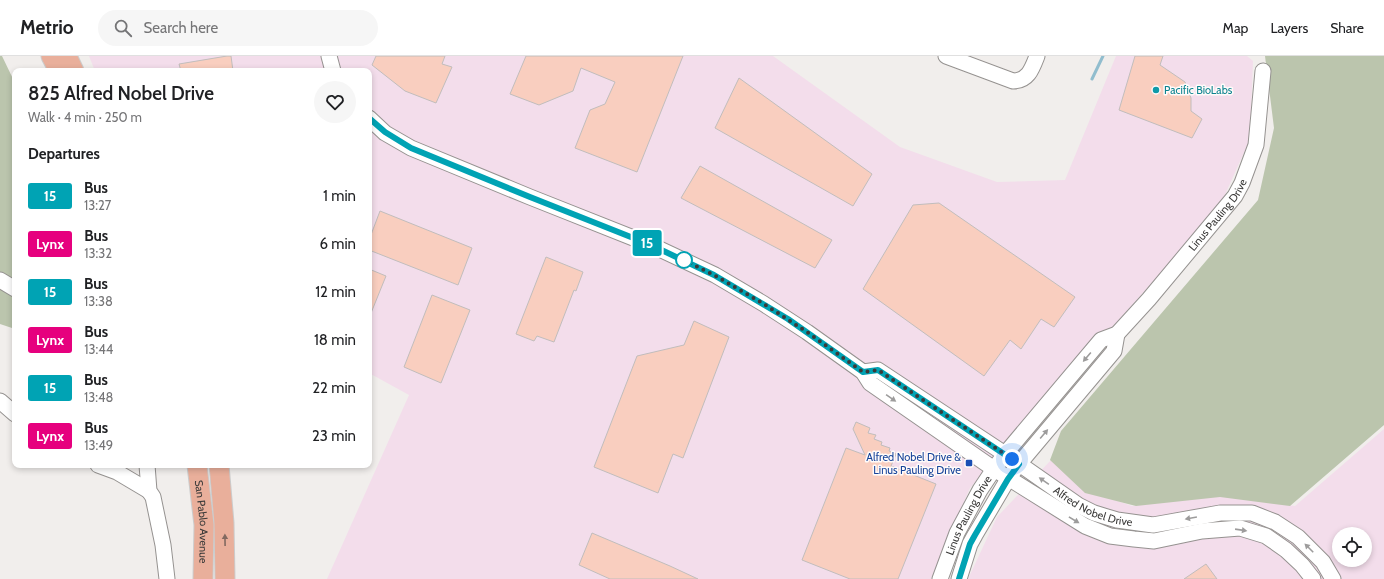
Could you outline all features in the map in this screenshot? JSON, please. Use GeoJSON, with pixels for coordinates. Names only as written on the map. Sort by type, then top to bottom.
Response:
{"type":"FeatureCollection","features":[{"type":"Feature","properties":{"kind":"main road"},"geometry":{"type":"LineString","coordinates":[[51,56],[57,68]]}},
{"type":"Feature","properties":{"kind":"main road"},"geometry":{"type":"LineString","coordinates":[[67,56],[73,68]]}},
{"type":"Feature","properties":{"kind":"main road","name":"San Pablo Avenue"},"geometry":{"type":"LineString","coordinates":[[197,468],[204,525],[203,579]]}},
{"type":"Feature","properties":{"kind":"main road","name":"San Pablo Avenue"},"geometry":{"type":"LineString","coordinates":[[219,468],[224,523],[225,579]]}},
{"type":"Feature","properties":{"kind":"street"},"geometry":{"type":"LineString","coordinates":[[329,56],[332,68]]}},
{"type":"Feature","properties":{"kind":"street"},"geometry":{"type":"LineString","coordinates":[[946,56],[1013,82],[1018,81],[1031,72],[1037,56]]}},
{"type":"Feature","properties":{"kind":"street","name":"Linus Pauling Drive"},"geometry":{"type":"LineString","coordinates":[[940,579],[957,533],[980,490],[1005,454],[1101,340],[1117,334],[1154,293],[1236,196],[1256,145],[1263,71]]}},
{"type":"Feature","properties":{"kind":"street","name":"Alfred Nobel Drive"},"geometry":{"type":"LineString","coordinates":[[372,121],[385,132],[411,148],[651,245],[714,275],[788,319],[863,372],[870,384],[1008,479],[1085,526],[1110,536],[1134,540],[1154,541],[1202,531],[1240,528],[1266,536],[1286,550],[1302,565],[1313,579]]}},
{"type":"Feature","properties":{"kind":"street"},"geometry":{"type":"LineString","coordinates":[[0,280],[12,287]]}},
{"type":"Feature","properties":{"kind":"street","name":"Linus Pauling Drive"},"geometry":{"type":"LineString","coordinates":[[959,579],[970,544],[1008,479],[1114,351],[1117,334]]}},
{"type":"Feature","properties":{"kind":"street","name":"Alfred Nobel Drive"},"geometry":{"type":"LineString","coordinates":[[863,372],[878,370],[1078,504],[1094,513],[1118,520],[1153,525],[1220,513],[1252,513],[1275,522],[1298,537],[1323,562],[1333,579]]}},
{"type":"Feature","properties":{"kind":"street"},"geometry":{"type":"LineString","coordinates":[[0,401],[12,411]]}},
{"type":"Feature","properties":{"kind":"street"},"geometry":{"type":"LineString","coordinates":[[107,468],[118,472],[149,492],[153,497],[163,545],[167,579]]}},
{"type":"Feature","properties":{"kind":"street"},"geometry":{"type":"LineString","coordinates":[[148,468],[149,492]]}},
{"type":"Feature","properties":{"kind":"shaded area"},"geometry":{"type":"Polygon","coordinates":[[[89,56],[773,56],[900,147],[997,182],[1065,180],[1116,56],[1247,56],[1253,61],[1250,139],[1220,206],[970,488],[931,579],[327,579],[409,395],[372,375],[372,68],[94,68],[89,56]]]}},
{"type":"Feature","properties":{"kind":"shaded area"},"geometry":{"type":"Polygon","coordinates":[[[1384,429],[1384,579],[968,579],[997,517],[1052,459],[1085,490],[1132,506],[1220,496],[1295,506],[1384,429]]]}},
{"type":"Feature","properties":{"kind":"green space"},"geometry":{"type":"Polygon","coordinates":[[[0,56],[2,56],[12,77],[12,328],[0,324],[0,56]]]}},
{"type":"Feature","properties":{"kind":"green space"},"geometry":{"type":"Polygon","coordinates":[[[1265,56],[1384,56],[1384,425],[1290,506],[1220,497],[1136,506],[1085,493],[1050,460],[1061,431],[1258,200],[1274,128],[1265,56]]]}},
{"type":"Feature","properties":{"kind":"building"},"geometry":{"type":"Polygon","coordinates":[[[231,56],[233,68],[180,68],[179,64],[231,56]]]}},
{"type":"Feature","properties":{"kind":"building"},"geometry":{"type":"Polygon","coordinates":[[[376,56],[445,56],[442,64],[452,67],[436,103],[405,91],[372,65],[376,56]]]}},
{"type":"Feature","properties":{"kind":"building"},"geometry":{"type":"Polygon","coordinates":[[[526,56],[683,56],[637,172],[575,148],[590,110],[605,104],[615,82],[581,68],[573,91],[539,105],[510,94],[526,56]]]}},
{"type":"Feature","properties":{"kind":"building","name":"Pacific BioLabs"},"geometry":{"type":"Polygon","coordinates":[[[1135,56],[1163,56],[1160,65],[1185,82],[1191,98],[1191,111],[1202,119],[1192,138],[1119,110],[1135,56]]]}},
{"type":"Feature","properties":{"kind":"building"},"geometry":{"type":"Polygon","coordinates":[[[739,78],[872,174],[853,206],[715,128],[739,78]]]}},
{"type":"Feature","properties":{"kind":"building"},"geometry":{"type":"Polygon","coordinates":[[[700,166],[832,240],[815,268],[681,198],[700,166]]]}},
{"type":"Feature","properties":{"kind":"building"},"geometry":{"type":"Polygon","coordinates":[[[939,203],[1075,297],[1054,327],[1041,319],[1021,349],[1010,340],[984,376],[863,289],[913,205],[939,203]]]}},
{"type":"Feature","properties":{"kind":"building"},"geometry":{"type":"Polygon","coordinates":[[[380,211],[472,248],[458,285],[372,251],[372,232],[380,211]]]}},
{"type":"Feature","properties":{"kind":"building"},"geometry":{"type":"Polygon","coordinates":[[[546,257],[583,272],[576,291],[574,290],[554,342],[537,336],[534,341],[516,334],[546,257]]]}},
{"type":"Feature","properties":{"kind":"building"},"geometry":{"type":"Polygon","coordinates":[[[372,270],[386,276],[372,311],[372,270]]]}},
{"type":"Feature","properties":{"kind":"building"},"geometry":{"type":"Polygon","coordinates":[[[432,295],[470,310],[441,383],[404,367],[432,295]]]}},
{"type":"Feature","properties":{"kind":"building"},"geometry":{"type":"Polygon","coordinates":[[[694,321],[729,337],[683,458],[673,454],[658,493],[594,467],[637,356],[684,345],[694,321]]]}},
{"type":"Feature","properties":{"kind":"building"},"geometry":{"type":"Polygon","coordinates":[[[856,422],[870,428],[868,433],[876,435],[874,439],[882,442],[881,445],[890,448],[889,451],[896,454],[891,466],[936,484],[898,579],[850,579],[802,560],[846,448],[865,455],[853,429],[856,422]]]}},
{"type":"Feature","properties":{"kind":"building"},"geometry":{"type":"Polygon","coordinates":[[[592,533],[698,579],[610,579],[579,565],[592,533]]]}},
{"type":"Feature","properties":{"kind":"building"},"geometry":{"type":"Polygon","coordinates":[[[1206,564],[1217,579],[1184,579],[1206,564]]]}},
{"type":"Feature","properties":{"kind":"waterway"},"geometry":{"type":"LineString","coordinates":[[1092,79],[1103,56]]}},
{"type":"Feature","properties":{"kind":"bus line","name":"15"},"geometry":{"type":"LineString","coordinates":[[372,121],[385,132],[411,148],[651,245],[714,275],[788,319],[863,372],[878,370],[1019,464],[1008,479],[970,544],[959,579]]}},
{"type":"Feature","properties":{"kind":"place","name":"Pacific BioLabs"},"geometry":{"type":"Point","coordinates":[1156,90]}},
{"type":"Feature","properties":{"kind":"place","name":"Alfred Nobel Drive & Linus Pauling Drive"},"geometry":{"type":"Point","coordinates":[969,463]}},
{"type":"Feature","properties":{"kind":"route"},"geometry":{"type":"LineString","coordinates":[[684,260],[714,275],[764,304],[807,332],[863,372],[878,370],[1012,459]]}}]}
